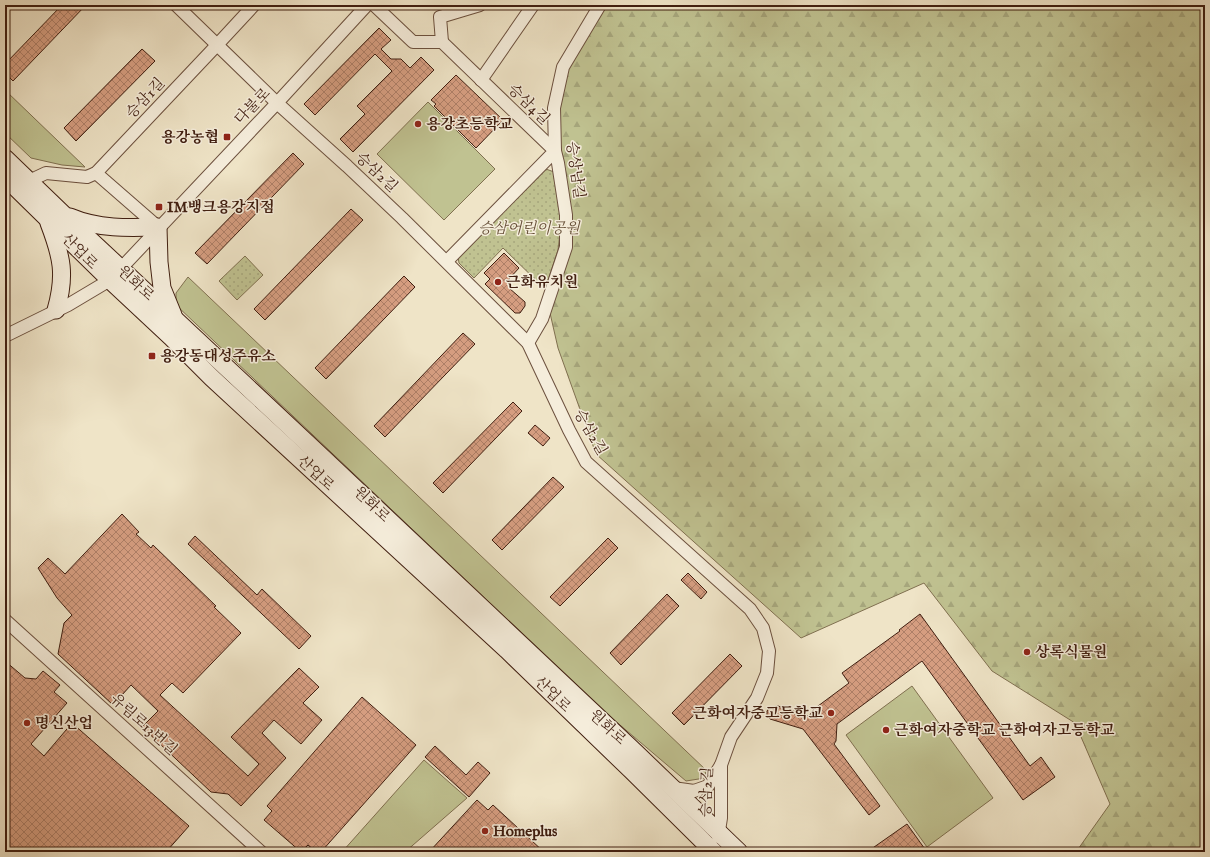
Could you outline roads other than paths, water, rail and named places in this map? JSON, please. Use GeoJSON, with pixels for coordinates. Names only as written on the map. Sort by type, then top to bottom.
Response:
{"type":"FeatureCollection","features":[{"type":"Feature","properties":{"kind":"street"},"geometry":{"type":"LineString","coordinates":[[176,5],[277,103]]}},
{"type":"Feature","properties":{"kind":"street","name":"승삼1길"},"geometry":{"type":"LineString","coordinates":[[96,173],[254,5]]}},
{"type":"Feature","properties":{"kind":"street","name":"다불로"},"geometry":{"type":"LineString","coordinates":[[115,274],[277,103],[367,5]]}},
{"type":"Feature","properties":{"kind":"street"},"geometry":{"type":"LineString","coordinates":[[374,5],[413,42],[442,42],[440,17],[480,5]]}},
{"type":"Feature","properties":{"kind":"street"},"geometry":{"type":"LineString","coordinates":[[481,80],[533,5]]}},
{"type":"Feature","properties":{"kind":"street","name":"승상남길"},"geometry":{"type":"LineString","coordinates":[[528,343],[542,319],[566,246],[566,215],[555,151],[554,108],[563,67],[600,5]]}},
{"type":"Feature","properties":{"kind":"street","name":"승삼4길"},"geometry":{"type":"LineString","coordinates":[[442,42],[555,151]]}},
{"type":"Feature","properties":{"kind":"street","name":"승삼2길"},"geometry":{"type":"LineString","coordinates":[[277,103],[347,166],[446,261],[528,343],[569,430],[586,462],[750,609],[763,628],[769,651],[767,672],[757,698],[731,737],[722,765],[721,818],[714,852]]}},
{"type":"Feature","properties":{"kind":"street"},"geometry":{"type":"LineString","coordinates":[[446,261],[555,151]]}},
{"type":"Feature","properties":{"kind":"street","name":"원화로"},"geometry":{"type":"LineString","coordinates":[[5,158],[30,181],[55,216],[115,274],[174,318],[739,852]]}},
{"type":"Feature","properties":{"kind":"street"},"geometry":{"type":"LineString","coordinates":[[30,181],[46,173],[87,178],[96,173],[158,228],[159,262],[162,288],[174,318]]}},
{"type":"Feature","properties":{"kind":"street"},"geometry":{"type":"LineString","coordinates":[[5,177],[55,216],[100,226],[158,228]]}},
{"type":"Feature","properties":{"kind":"street"},"geometry":{"type":"LineString","coordinates":[[55,216],[62,278],[61,293],[56,310]]}},
{"type":"Feature","properties":{"kind":"street"},"geometry":{"type":"LineString","coordinates":[[5,336],[56,310],[115,274]]}},
{"type":"Feature","properties":{"kind":"street","name":"산업로"},"geometry":{"type":"LineString","coordinates":[[115,274],[171,337],[212,378],[501,645],[714,852]]}},
{"type":"Feature","properties":{"kind":"street","name":"유림로13번길"},"geometry":{"type":"LineString","coordinates":[[5,620],[261,852]]}},
{"type":"Feature","properties":{"kind":"street"},"geometry":{"type":"LineString","coordinates":[[673,788],[694,791],[708,786],[722,765]]}},
{"type":"Feature","properties":{"kind":"place","name":"용강초등학교"},"geometry":{"type":"Point","coordinates":[418,124]}},
{"type":"Feature","properties":{"kind":"place","name":"용강농협"},"geometry":{"type":"Point","coordinates":[227,137]}},
{"type":"Feature","properties":{"kind":"place","name":"IM뱅크용강지점"},"geometry":{"type":"Point","coordinates":[159,207]}},
{"type":"Feature","properties":{"kind":"place","name":"근화유치원"},"geometry":{"type":"Point","coordinates":[498,282]}},
{"type":"Feature","properties":{"kind":"place","name":"용강동대성주유소"},"geometry":{"type":"Point","coordinates":[152,356]}},
{"type":"Feature","properties":{"kind":"place","name":"상록식물원"},"geometry":{"type":"Point","coordinates":[1027,652]}},
{"type":"Feature","properties":{"kind":"place","name":"근화여자중고등학교"},"geometry":{"type":"Point","coordinates":[831,713]}},
{"type":"Feature","properties":{"kind":"place","name":"명신산업"},"geometry":{"type":"Point","coordinates":[27,723]}},
{"type":"Feature","properties":{"kind":"place","name":"근화여자중학교 근화여자고등학교"},"geometry":{"type":"Point","coordinates":[886,730]}},
{"type":"Feature","properties":{"kind":"place","name":"Homeplus"},"geometry":{"type":"Point","coordinates":[485,831]}},
{"type":"Feature","properties":{"kind":"park label","name":"승삼어린이공원"},"geometry":{"type":"Point","coordinates":[529,228]}}]}
